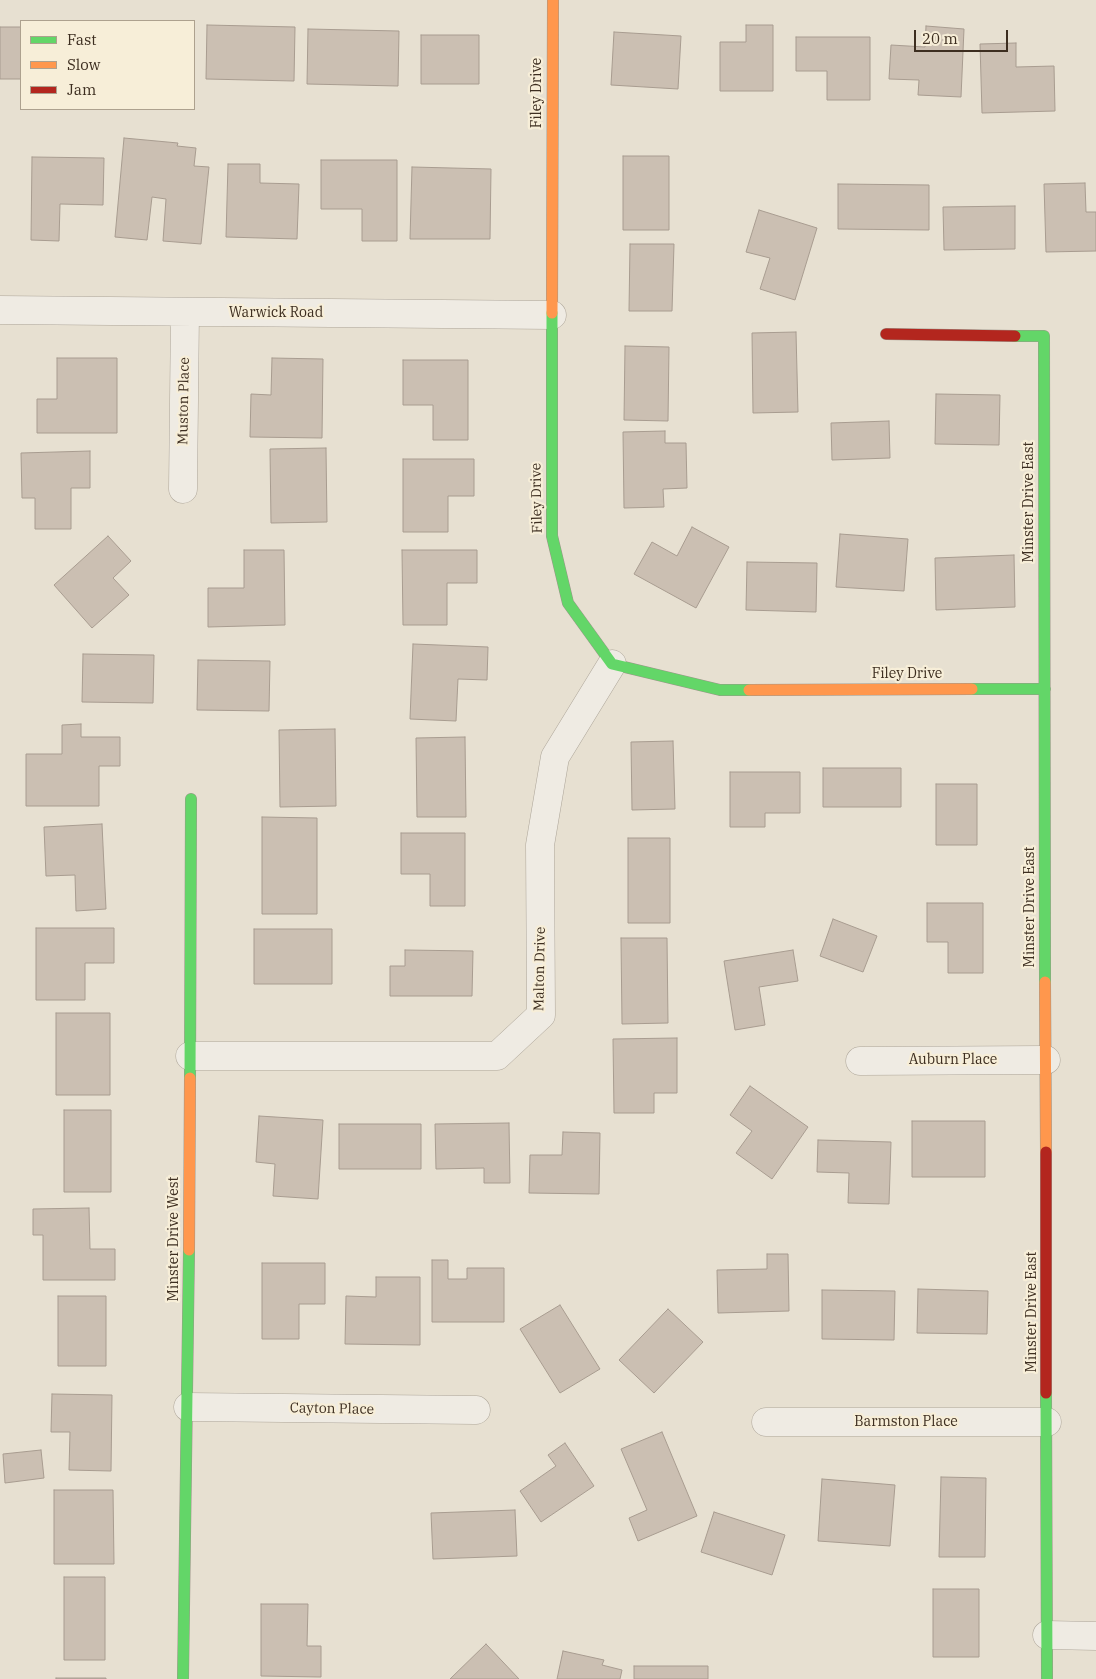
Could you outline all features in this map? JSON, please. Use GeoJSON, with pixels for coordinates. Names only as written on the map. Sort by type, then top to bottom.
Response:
{"type":"FeatureCollection","features":[{"type":"Feature","properties":{"kind":"street","name":"Filey Drive"},"geometry":{"type":"LineString","coordinates":[[552,0],[552,536],[568,603],[612,664],[720,690],[1045,689]]}},
{"type":"Feature","properties":{"kind":"street","name":"Warwick Road"},"geometry":{"type":"LineString","coordinates":[[0,310],[552,315]]}},
{"type":"Feature","properties":{"kind":"street","name":"Muston Place"},"geometry":{"type":"LineString","coordinates":[[183,489],[185,312]]}},
{"type":"Feature","properties":{"kind":"street","name":"Minster Drive East"},"geometry":{"type":"LineString","coordinates":[[886,334],[1044,336],[1047,1679]]}},
{"type":"Feature","properties":{"kind":"street","name":"Malton Drive"},"geometry":{"type":"LineString","coordinates":[[190,1056],[497,1056],[505,1049],[541,1015],[540,845],[555,757],[612,664]]}},
{"type":"Feature","properties":{"kind":"street","name":"Minster Drive West"},"geometry":{"type":"LineString","coordinates":[[183,1679],[188,1407],[191,798]]}},
{"type":"Feature","properties":{"kind":"street","name":"Auburn Place"},"geometry":{"type":"LineString","coordinates":[[860,1061],[1046,1060]]}},
{"type":"Feature","properties":{"kind":"street","name":"Cayton Place"},"geometry":{"type":"LineString","coordinates":[[188,1407],[476,1410]]}},
{"type":"Feature","properties":{"kind":"street","name":"Barmston Place"},"geometry":{"type":"LineString","coordinates":[[766,1422],[1047,1422]]}},
{"type":"Feature","properties":{"kind":"street"},"geometry":{"type":"LineString","coordinates":[[1047,1636],[1096,1636]]}},
{"type":"Feature","properties":{"kind":"building"},"geometry":{"type":"Polygon","coordinates":[[[207,25],[295,27],[294,81],[206,79],[207,25]]]}},
{"type":"Feature","properties":{"kind":"building"},"geometry":{"type":"Polygon","coordinates":[[[746,25],[773,25],[773,91],[720,91],[720,42],[746,42],[746,25]]]}},
{"type":"Feature","properties":{"kind":"building"},"geometry":{"type":"Polygon","coordinates":[[[926,26],[964,29],[961,97],[918,95],[919,80],[889,79],[891,45],[925,47],[926,26]]]}},
{"type":"Feature","properties":{"kind":"building"},"geometry":{"type":"Polygon","coordinates":[[[0,27],[20,27],[20,79],[0,79],[0,27]]]}},
{"type":"Feature","properties":{"kind":"building"},"geometry":{"type":"Polygon","coordinates":[[[308,29],[399,31],[398,86],[307,84],[308,29]]]}},
{"type":"Feature","properties":{"kind":"building"},"geometry":{"type":"Polygon","coordinates":[[[614,32],[681,36],[678,89],[611,85],[614,32]]]}},
{"type":"Feature","properties":{"kind":"building"},"geometry":{"type":"Polygon","coordinates":[[[421,35],[479,35],[479,84],[421,84],[421,35]]]}},
{"type":"Feature","properties":{"kind":"building"},"geometry":{"type":"Polygon","coordinates":[[[796,37],[870,37],[870,100],[827,100],[827,71],[796,71],[796,37]]]}},
{"type":"Feature","properties":{"kind":"building"},"geometry":{"type":"Polygon","coordinates":[[[1016,43],[1016,67],[1054,66],[1055,111],[982,113],[980,44],[1016,43]]]}},
{"type":"Feature","properties":{"kind":"building"},"geometry":{"type":"Polygon","coordinates":[[[124,138],[178,143],[177,146],[196,148],[194,166],[209,167],[201,244],[163,241],[166,199],[152,197],[147,240],[115,237],[124,138]]]}},
{"type":"Feature","properties":{"kind":"building"},"geometry":{"type":"Polygon","coordinates":[[[623,156],[669,156],[669,230],[623,230],[623,156]]]}},
{"type":"Feature","properties":{"kind":"building"},"geometry":{"type":"Polygon","coordinates":[[[32,157],[104,158],[103,205],[60,204],[59,241],[31,240],[32,157]]]}},
{"type":"Feature","properties":{"kind":"building"},"geometry":{"type":"Polygon","coordinates":[[[321,160],[397,160],[397,241],[362,241],[362,209],[321,209],[321,160]]]}},
{"type":"Feature","properties":{"kind":"building"},"geometry":{"type":"Polygon","coordinates":[[[228,164],[260,164],[260,183],[299,184],[297,239],[226,237],[228,164]]]}},
{"type":"Feature","properties":{"kind":"building"},"geometry":{"type":"Polygon","coordinates":[[[412,167],[491,169],[490,239],[410,239],[412,167]]]}},
{"type":"Feature","properties":{"kind":"building"},"geometry":{"type":"Polygon","coordinates":[[[1085,183],[1086,212],[1096,212],[1096,251],[1046,252],[1044,184],[1085,183]]]}},
{"type":"Feature","properties":{"kind":"building"},"geometry":{"type":"Polygon","coordinates":[[[838,184],[929,185],[929,230],[838,229],[838,184]]]}},
{"type":"Feature","properties":{"kind":"building"},"geometry":{"type":"Polygon","coordinates":[[[1015,206],[1015,249],[944,250],[943,207],[1015,206]]]}},
{"type":"Feature","properties":{"kind":"building"},"geometry":{"type":"Polygon","coordinates":[[[759,210],[817,228],[795,300],[760,289],[770,258],[746,252],[759,210]]]}},
{"type":"Feature","properties":{"kind":"building"},"geometry":{"type":"Polygon","coordinates":[[[630,244],[674,244],[672,311],[629,311],[630,244]]]}},
{"type":"Feature","properties":{"kind":"building"},"geometry":{"type":"Polygon","coordinates":[[[796,332],[798,412],[753,413],[752,333],[796,332]]]}},
{"type":"Feature","properties":{"kind":"building"},"geometry":{"type":"Polygon","coordinates":[[[625,346],[669,347],[668,421],[624,420],[625,346]]]}},
{"type":"Feature","properties":{"kind":"building"},"geometry":{"type":"Polygon","coordinates":[[[57,358],[117,358],[117,433],[37,433],[37,399],[57,399],[57,358]]]}},
{"type":"Feature","properties":{"kind":"building"},"geometry":{"type":"Polygon","coordinates":[[[272,358],[323,359],[322,438],[250,437],[251,394],[271,395],[272,358]]]}},
{"type":"Feature","properties":{"kind":"building"},"geometry":{"type":"Polygon","coordinates":[[[403,360],[468,360],[468,440],[433,440],[433,405],[403,405],[403,360]]]}},
{"type":"Feature","properties":{"kind":"building"},"geometry":{"type":"Polygon","coordinates":[[[936,394],[1000,395],[999,445],[935,444],[936,394]]]}},
{"type":"Feature","properties":{"kind":"building"},"geometry":{"type":"Polygon","coordinates":[[[889,421],[890,458],[832,460],[831,423],[889,421]]]}},
{"type":"Feature","properties":{"kind":"building"},"geometry":{"type":"Polygon","coordinates":[[[665,431],[665,443],[686,443],[687,488],[663,489],[664,507],[624,508],[623,432],[665,431]]]}},
{"type":"Feature","properties":{"kind":"building"},"geometry":{"type":"Polygon","coordinates":[[[326,448],[327,522],[271,523],[270,449],[326,448]]]}},
{"type":"Feature","properties":{"kind":"building"},"geometry":{"type":"Polygon","coordinates":[[[90,451],[90,488],[71,488],[71,529],[35,529],[35,498],[22,498],[21,453],[90,451]]]}},
{"type":"Feature","properties":{"kind":"building"},"geometry":{"type":"Polygon","coordinates":[[[403,459],[474,459],[474,496],[448,496],[448,532],[403,532],[403,459]]]}},
{"type":"Feature","properties":{"kind":"building"},"geometry":{"type":"Polygon","coordinates":[[[692,527],[729,547],[696,608],[634,574],[652,542],[677,556],[692,527]]]}},
{"type":"Feature","properties":{"kind":"building"},"geometry":{"type":"Polygon","coordinates":[[[840,534],[908,539],[904,591],[836,587],[840,534]]]}},
{"type":"Feature","properties":{"kind":"building"},"geometry":{"type":"Polygon","coordinates":[[[108,536],[131,561],[113,578],[129,595],[92,628],[54,585],[108,536]]]}},
{"type":"Feature","properties":{"kind":"building"},"geometry":{"type":"Polygon","coordinates":[[[244,550],[284,550],[285,625],[208,627],[208,588],[244,588],[244,550]]]}},
{"type":"Feature","properties":{"kind":"building"},"geometry":{"type":"Polygon","coordinates":[[[402,550],[477,550],[477,583],[447,583],[447,625],[403,625],[402,550]]]}},
{"type":"Feature","properties":{"kind":"building"},"geometry":{"type":"Polygon","coordinates":[[[1014,555],[1015,607],[936,610],[935,558],[1014,555]]]}},
{"type":"Feature","properties":{"kind":"building"},"geometry":{"type":"Polygon","coordinates":[[[747,562],[817,563],[816,612],[746,610],[747,562]]]}},
{"type":"Feature","properties":{"kind":"building"},"geometry":{"type":"Polygon","coordinates":[[[413,644],[488,647],[487,680],[458,679],[456,721],[410,719],[413,644]]]}},
{"type":"Feature","properties":{"kind":"building"},"geometry":{"type":"Polygon","coordinates":[[[83,654],[154,655],[153,703],[82,702],[83,654]]]}},
{"type":"Feature","properties":{"kind":"building"},"geometry":{"type":"Polygon","coordinates":[[[198,660],[270,661],[269,711],[197,710],[198,660]]]}},
{"type":"Feature","properties":{"kind":"building"},"geometry":{"type":"Polygon","coordinates":[[[81,724],[81,737],[120,737],[120,766],[99,766],[99,806],[26,806],[26,754],[62,754],[62,725],[81,724]]]}},
{"type":"Feature","properties":{"kind":"building"},"geometry":{"type":"Polygon","coordinates":[[[335,729],[336,806],[280,807],[279,730],[335,729]]]}},
{"type":"Feature","properties":{"kind":"building"},"geometry":{"type":"Polygon","coordinates":[[[465,737],[466,817],[417,817],[416,738],[465,737]]]}},
{"type":"Feature","properties":{"kind":"building"},"geometry":{"type":"Polygon","coordinates":[[[673,741],[675,809],[632,810],[631,742],[673,741]]]}},
{"type":"Feature","properties":{"kind":"building"},"geometry":{"type":"Polygon","coordinates":[[[823,768],[901,768],[901,807],[823,807],[823,768]]]}},
{"type":"Feature","properties":{"kind":"building"},"geometry":{"type":"Polygon","coordinates":[[[730,772],[800,772],[800,813],[765,813],[765,827],[730,827],[730,772]]]}},
{"type":"Feature","properties":{"kind":"building"},"geometry":{"type":"Polygon","coordinates":[[[936,784],[977,784],[977,845],[936,845],[936,784]]]}},
{"type":"Feature","properties":{"kind":"building"},"geometry":{"type":"Polygon","coordinates":[[[262,817],[317,818],[317,914],[262,914],[262,817]]]}},
{"type":"Feature","properties":{"kind":"building"},"geometry":{"type":"Polygon","coordinates":[[[102,824],[106,909],[76,911],[75,875],[46,876],[44,827],[102,824]]]}},
{"type":"Feature","properties":{"kind":"building"},"geometry":{"type":"Polygon","coordinates":[[[401,833],[465,833],[465,906],[430,906],[430,874],[401,874],[401,833]]]}},
{"type":"Feature","properties":{"kind":"building"},"geometry":{"type":"Polygon","coordinates":[[[628,838],[670,838],[670,923],[628,923],[628,838]]]}},
{"type":"Feature","properties":{"kind":"building"},"geometry":{"type":"Polygon","coordinates":[[[927,903],[983,903],[983,973],[948,973],[948,942],[927,942],[927,903]]]}},
{"type":"Feature","properties":{"kind":"building"},"geometry":{"type":"Polygon","coordinates":[[[833,919],[877,936],[863,972],[820,956],[833,919]]]}},
{"type":"Feature","properties":{"kind":"building"},"geometry":{"type":"Polygon","coordinates":[[[36,928],[114,928],[114,963],[85,963],[85,1000],[36,1000],[36,928]]]}},
{"type":"Feature","properties":{"kind":"building"},"geometry":{"type":"Polygon","coordinates":[[[254,929],[332,929],[332,984],[254,984],[254,929]]]}},
{"type":"Feature","properties":{"kind":"building"},"geometry":{"type":"Polygon","coordinates":[[[621,938],[667,938],[668,1023],[622,1024],[621,938]]]}},
{"type":"Feature","properties":{"kind":"building"},"geometry":{"type":"Polygon","coordinates":[[[405,950],[473,951],[472,996],[390,996],[390,966],[405,966],[405,950]]]}},
{"type":"Feature","properties":{"kind":"building"},"geometry":{"type":"Polygon","coordinates":[[[793,950],[798,981],[759,987],[765,1025],[735,1030],[724,961],[793,950]]]}},
{"type":"Feature","properties":{"kind":"building"},"geometry":{"type":"Polygon","coordinates":[[[56,1013],[110,1013],[110,1095],[56,1095],[56,1013]]]}},
{"type":"Feature","properties":{"kind":"building"},"geometry":{"type":"Polygon","coordinates":[[[677,1038],[677,1093],[654,1093],[654,1113],[614,1113],[613,1039],[677,1038]]]}},
{"type":"Feature","properties":{"kind":"building"},"geometry":{"type":"Polygon","coordinates":[[[750,1086],[808,1127],[772,1179],[736,1153],[752,1131],[730,1115],[750,1086]]]}},
{"type":"Feature","properties":{"kind":"building"},"geometry":{"type":"Polygon","coordinates":[[[64,1110],[111,1110],[111,1192],[64,1192],[64,1110]]]}},
{"type":"Feature","properties":{"kind":"building"},"geometry":{"type":"Polygon","coordinates":[[[259,1116],[323,1120],[318,1199],[273,1196],[275,1164],[256,1162],[259,1116]]]}},
{"type":"Feature","properties":{"kind":"building"},"geometry":{"type":"Polygon","coordinates":[[[912,1121],[985,1121],[985,1177],[912,1177],[912,1121]]]}},
{"type":"Feature","properties":{"kind":"building"},"geometry":{"type":"Polygon","coordinates":[[[509,1123],[510,1183],[484,1183],[484,1168],[436,1169],[435,1124],[509,1123]]]}},
{"type":"Feature","properties":{"kind":"building"},"geometry":{"type":"Polygon","coordinates":[[[339,1124],[421,1124],[421,1169],[339,1169],[339,1124]]]}},
{"type":"Feature","properties":{"kind":"building"},"geometry":{"type":"Polygon","coordinates":[[[563,1132],[600,1133],[599,1194],[529,1193],[530,1155],[562,1155],[563,1132]]]}},
{"type":"Feature","properties":{"kind":"building"},"geometry":{"type":"Polygon","coordinates":[[[818,1140],[891,1142],[889,1204],[848,1203],[849,1173],[817,1172],[818,1140]]]}},
{"type":"Feature","properties":{"kind":"building"},"geometry":{"type":"Polygon","coordinates":[[[89,1208],[90,1249],[115,1249],[115,1280],[43,1280],[43,1235],[33,1235],[33,1209],[89,1208]]]}},
{"type":"Feature","properties":{"kind":"building"},"geometry":{"type":"Polygon","coordinates":[[[767,1254],[788,1254],[789,1311],[718,1313],[717,1270],[767,1269],[767,1254]]]}},
{"type":"Feature","properties":{"kind":"building"},"geometry":{"type":"Polygon","coordinates":[[[432,1260],[448,1260],[448,1279],[467,1279],[467,1268],[504,1268],[504,1322],[432,1322],[432,1260]]]}},
{"type":"Feature","properties":{"kind":"building"},"geometry":{"type":"Polygon","coordinates":[[[262,1263],[325,1263],[325,1304],[299,1304],[299,1339],[262,1339],[262,1263]]]}},
{"type":"Feature","properties":{"kind":"building"},"geometry":{"type":"Polygon","coordinates":[[[376,1277],[420,1277],[420,1345],[345,1344],[346,1296],[376,1297],[376,1277]]]}},
{"type":"Feature","properties":{"kind":"building"},"geometry":{"type":"Polygon","coordinates":[[[918,1289],[988,1291],[987,1334],[917,1333],[918,1289]]]}},
{"type":"Feature","properties":{"kind":"building"},"geometry":{"type":"Polygon","coordinates":[[[822,1290],[895,1291],[894,1340],[822,1339],[822,1290]]]}},
{"type":"Feature","properties":{"kind":"building"},"geometry":{"type":"Polygon","coordinates":[[[58,1296],[106,1296],[106,1366],[58,1366],[58,1296]]]}},
{"type":"Feature","properties":{"kind":"building"},"geometry":{"type":"Polygon","coordinates":[[[560,1305],[600,1369],[560,1393],[520,1329],[560,1305]]]}},
{"type":"Feature","properties":{"kind":"building"},"geometry":{"type":"Polygon","coordinates":[[[668,1309],[703,1342],[654,1393],[619,1360],[668,1309]]]}},
{"type":"Feature","properties":{"kind":"building"},"geometry":{"type":"Polygon","coordinates":[[[52,1394],[112,1395],[111,1471],[69,1470],[70,1432],[51,1432],[52,1394]]]}},
{"type":"Feature","properties":{"kind":"building"},"geometry":{"type":"Polygon","coordinates":[[[662,1432],[697,1516],[638,1541],[629,1518],[647,1510],[621,1449],[662,1432]]]}},
{"type":"Feature","properties":{"kind":"building"},"geometry":{"type":"Polygon","coordinates":[[[565,1443],[594,1486],[541,1522],[520,1491],[556,1466],[548,1455],[565,1443]]]}},
{"type":"Feature","properties":{"kind":"building"},"geometry":{"type":"Polygon","coordinates":[[[41,1450],[44,1478],[5,1483],[3,1454],[41,1450]]]}},
{"type":"Feature","properties":{"kind":"building"},"geometry":{"type":"Polygon","coordinates":[[[941,1477],[986,1478],[985,1557],[939,1557],[941,1477]]]}},
{"type":"Feature","properties":{"kind":"building"},"geometry":{"type":"Polygon","coordinates":[[[822,1479],[895,1485],[890,1546],[818,1541],[822,1479]]]}},
{"type":"Feature","properties":{"kind":"building"},"geometry":{"type":"Polygon","coordinates":[[[54,1490],[113,1490],[114,1564],[54,1564],[54,1490]]]}},
{"type":"Feature","properties":{"kind":"building"},"geometry":{"type":"Polygon","coordinates":[[[515,1510],[517,1556],[433,1559],[431,1513],[515,1510]]]}},
{"type":"Feature","properties":{"kind":"building"},"geometry":{"type":"Polygon","coordinates":[[[714,1512],[785,1535],[772,1575],[701,1552],[714,1512]]]}},
{"type":"Feature","properties":{"kind":"building"},"geometry":{"type":"Polygon","coordinates":[[[64,1577],[105,1577],[105,1660],[64,1660],[64,1577]]]}},
{"type":"Feature","properties":{"kind":"building"},"geometry":{"type":"Polygon","coordinates":[[[933,1589],[979,1589],[979,1657],[933,1657],[933,1589]]]}},
{"type":"Feature","properties":{"kind":"building"},"geometry":{"type":"Polygon","coordinates":[[[261,1604],[308,1604],[307,1646],[321,1646],[321,1677],[261,1676],[261,1604]]]}},
{"type":"Feature","properties":{"kind":"building"},"geometry":{"type":"Polygon","coordinates":[[[486,1644],[519,1679],[450,1679],[486,1644]]]}},
{"type":"Feature","properties":{"kind":"building"},"geometry":{"type":"Polygon","coordinates":[[[563,1651],[604,1660],[602,1665],[622,1670],[620,1679],[557,1679],[563,1651]]]}},
{"type":"Feature","properties":{"kind":"building"},"geometry":{"type":"Polygon","coordinates":[[[634,1666],[708,1666],[708,1679],[634,1679],[634,1666]]]}},
{"type":"Feature","properties":{"kind":"building"},"geometry":{"type":"Polygon","coordinates":[[[106,1678],[106,1679],[56,1679],[106,1678]]]}},
{"type":"Feature","properties":{"kind":"traffic: fast"},"geometry":{"type":"LineString","coordinates":[[552,313],[552,536],[568,603],[612,664],[720,690],[749,690]]}},
{"type":"Feature","properties":{"kind":"traffic: fast"},"geometry":{"type":"LineString","coordinates":[[1015,336],[1044,336],[1045,982]]}},
{"type":"Feature","properties":{"kind":"traffic: fast"},"geometry":{"type":"LineString","coordinates":[[972,689],[1045,689]]}},
{"type":"Feature","properties":{"kind":"traffic: fast"},"geometry":{"type":"LineString","coordinates":[[190,1078],[191,799]]}},
{"type":"Feature","properties":{"kind":"traffic: fast"},"geometry":{"type":"LineString","coordinates":[[183,1679],[189,1250]]}},
{"type":"Feature","properties":{"kind":"traffic: fast"},"geometry":{"type":"LineString","coordinates":[[1046,1393],[1047,1679]]}},
{"type":"Feature","properties":{"kind":"traffic: slow"},"geometry":{"type":"LineString","coordinates":[[552,313],[553,0]]}},
{"type":"Feature","properties":{"kind":"traffic: slow"},"geometry":{"type":"LineString","coordinates":[[749,690],[972,689]]}},
{"type":"Feature","properties":{"kind":"traffic: slow"},"geometry":{"type":"LineString","coordinates":[[1045,982],[1046,1152]]}},
{"type":"Feature","properties":{"kind":"traffic: slow"},"geometry":{"type":"LineString","coordinates":[[189,1250],[190,1078]]}},
{"type":"Feature","properties":{"kind":"traffic: jam"},"geometry":{"type":"LineString","coordinates":[[886,334],[1015,336]]}},
{"type":"Feature","properties":{"kind":"traffic: jam"},"geometry":{"type":"LineString","coordinates":[[1046,1152],[1046,1393]]}}]}
